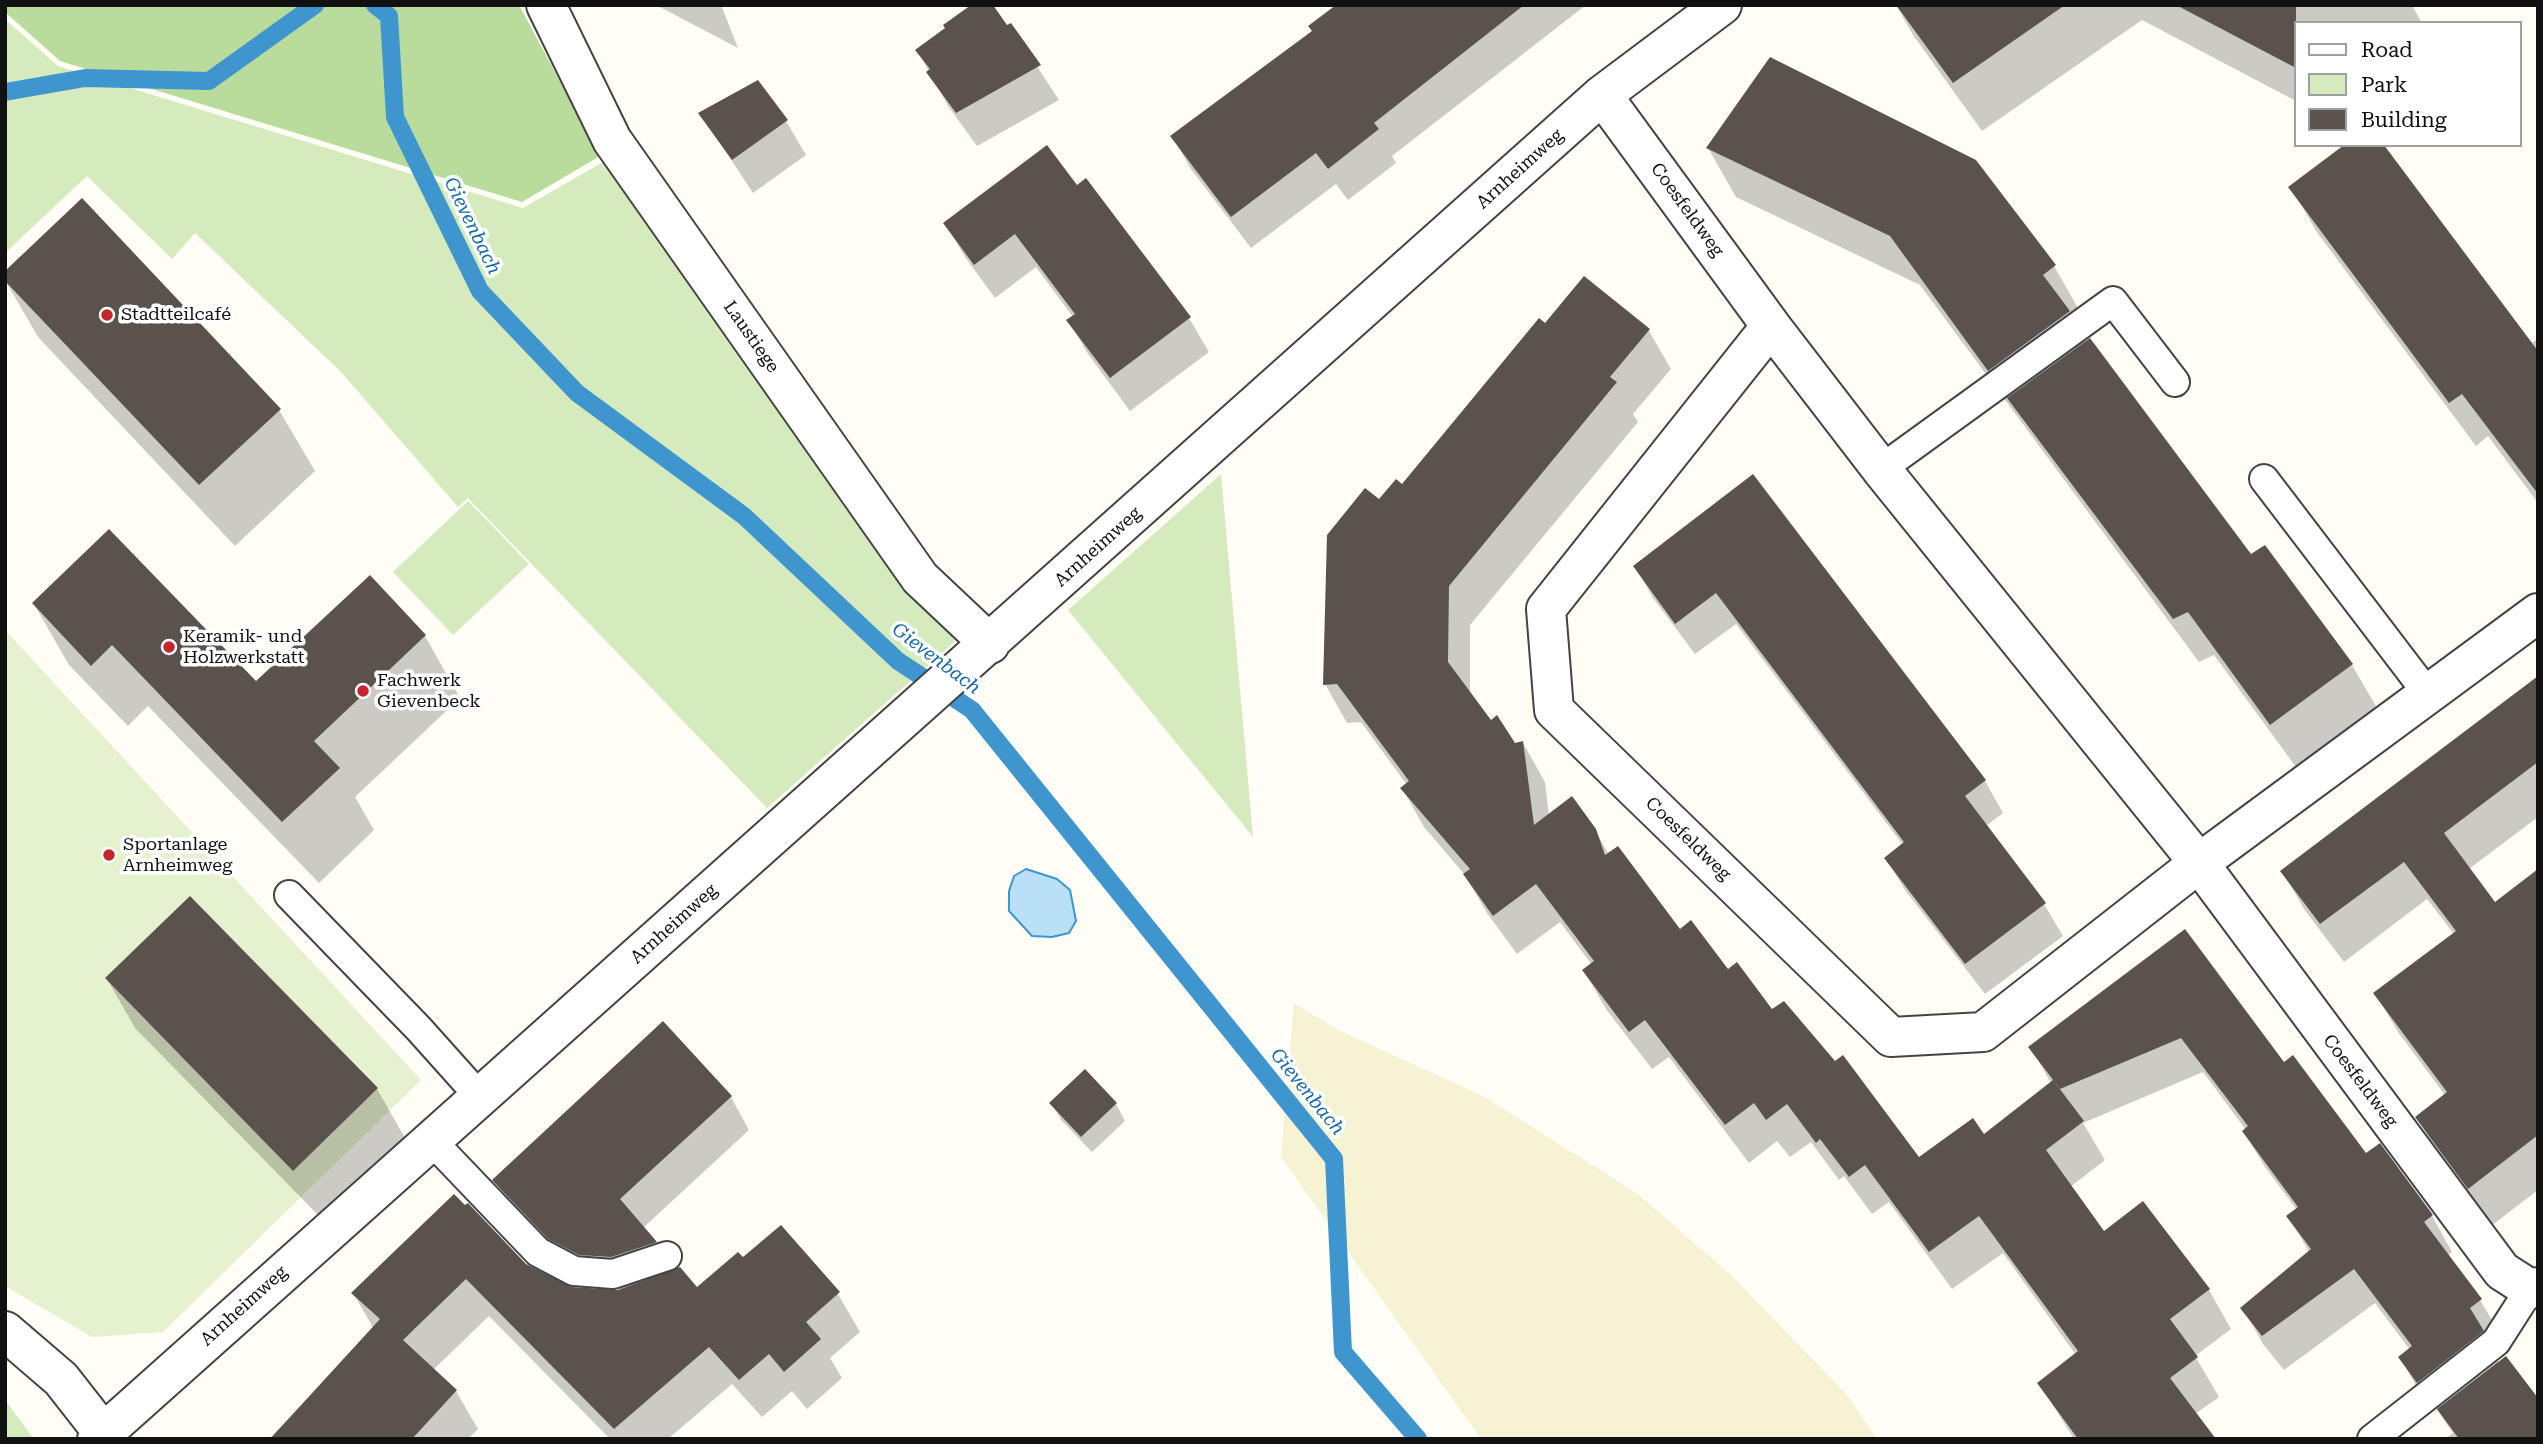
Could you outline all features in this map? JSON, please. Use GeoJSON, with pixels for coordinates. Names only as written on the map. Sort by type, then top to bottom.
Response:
{"type":"FeatureCollection","features":[{"type":"Feature","properties":{"kind":"street","name":"Laustiege"},"geometry":{"type":"LineString","coordinates":[[546,5],[612,140],[920,578],[982,651]]}},
{"type":"Feature","properties":{"kind":"street","name":"Arnheimweg"},"geometry":{"type":"LineString","coordinates":[[103,1437],[430,1139],[908,718],[1602,95],[1722,5]]}},
{"type":"Feature","properties":{"kind":"street","name":"Coesfeldweg"},"geometry":{"type":"LineString","coordinates":[[1602,95],[1771,326],[1881,469],[2199,863],[2502,1271],[2534,1288]]}},
{"type":"Feature","properties":{"kind":"street","name":"Coesfeldweg"},"geometry":{"type":"LineString","coordinates":[[1771,326],[1546,609],[1554,710],[1891,1037],[1983,1032],[2199,863],[2538,613]]}},
{"type":"Feature","properties":{"kind":"street"},"geometry":{"type":"LineString","coordinates":[[5,1331],[61,1379],[103,1437]]}},
{"type":"Feature","properties":{"kind":"lane"},"geometry":{"type":"LineString","coordinates":[[1881,469],[2113,301],[2175,382]]}},
{"type":"Feature","properties":{"kind":"lane"},"geometry":{"type":"LineString","coordinates":[[2264,479],[2427,695]]}},
{"type":"Feature","properties":{"kind":"lane"},"geometry":{"type":"LineString","coordinates":[[289,895],[419,1029],[479,1096]]}},
{"type":"Feature","properties":{"kind":"lane"},"geometry":{"type":"LineString","coordinates":[[430,1139],[538,1252],[574,1271],[613,1274],[667,1256]]}},
{"type":"Feature","properties":{"kind":"lane","name":"Coesfeldweg"},"geometry":{"type":"LineString","coordinates":[[2372,1439],[2496,1342],[2534,1288]]}},
{"type":"Feature","properties":{"kind":"shaded area"},"geometry":{"type":"Polygon","coordinates":[[[1294,1003],[1340,1031],[1483,1096],[1638,1194],[1730,1274],[1848,1396],[1877,1439],[1481,1439],[1281,1157],[1294,1003]]]}},
{"type":"Feature","properties":{"kind":"green space"},"geometry":{"type":"Polygon","coordinates":[[[5,5],[519,5],[600,156],[522,202],[60,61],[5,12],[5,5]]]}},
{"type":"Feature","properties":{"kind":"green space"},"geometry":{"type":"Polygon","coordinates":[[[5,19],[58,66],[523,208],[603,162],[978,621],[767,808],[468,498],[458,507],[341,372],[195,233],[172,259],[87,176],[5,253],[5,19]]]}},
{"type":"Feature","properties":{"kind":"green space"},"geometry":{"type":"Polygon","coordinates":[[[1221,474],[1253,837],[1068,610],[1221,474]]]}},
{"type":"Feature","properties":{"kind":"green space"},"geometry":{"type":"Polygon","coordinates":[[[468,501],[529,564],[453,635],[393,572],[468,501]]]}},
{"type":"Feature","properties":{"kind":"green space","name":"Sportanlage Arnheimweg"},"geometry":{"type":"Polygon","coordinates":[[[5,630],[421,1080],[163,1332],[92,1337],[5,1286],[5,630]]]}},
{"type":"Feature","properties":{"kind":"green space"},"geometry":{"type":"Polygon","coordinates":[[[5,1400],[34,1439],[5,1439],[5,1400]]]}},
{"type":"Feature","properties":{"kind":"water"},"geometry":{"type":"Polygon","coordinates":[[[1026,869],[1057,879],[1070,890],[1076,921],[1069,933],[1052,937],[1032,936],[1009,911],[1009,891],[1014,876],[1026,869]]]}},
{"type":"Feature","properties":{"kind":"building"},"geometry":{"type":"Polygon","coordinates":[[[971,5],[993,5],[1007,25],[1011,23],[1041,65],[956,113],[926,72],[930,69],[915,50],[971,5]]]}},
{"type":"Feature","properties":{"kind":"building"},"geometry":{"type":"Polygon","coordinates":[[[1336,5],[1524,5],[1374,123],[1379,129],[1328,169],[1316,153],[1231,217],[1170,136],[1312,31],[1308,26],[1336,5]]]}},
{"type":"Feature","properties":{"kind":"building"},"geometry":{"type":"Polygon","coordinates":[[[1896,5],[2065,5],[1953,83],[1896,5]]]}},
{"type":"Feature","properties":{"kind":"building"},"geometry":{"type":"Polygon","coordinates":[[[2176,5],[2296,5],[2294,67],[2176,5]]]}},
{"type":"Feature","properties":{"kind":"building"},"geometry":{"type":"Polygon","coordinates":[[[1770,57],[1976,160],[2056,265],[2043,275],[2070,311],[1988,371],[1890,236],[1706,148],[1770,57]]]}},
{"type":"Feature","properties":{"kind":"building"},"geometry":{"type":"Polygon","coordinates":[[[758,80],[788,120],[732,160],[698,113],[758,80]]]}},
{"type":"Feature","properties":{"kind":"building"},"geometry":{"type":"Polygon","coordinates":[[[1047,145],[1077,185],[1086,178],[1191,317],[1110,378],[1066,320],[1075,314],[1015,234],[974,265],[943,223],[1047,145]]]}},
{"type":"Feature","properties":{"kind":"building"},"geometry":{"type":"Polygon","coordinates":[[[2341,147],[2385,147],[2538,351],[2538,494],[2462,394],[2449,403],[2288,187],[2341,147]]]}},
{"type":"Feature","properties":{"kind":"building"},"geometry":{"type":"Polygon","coordinates":[[[82,198],[281,409],[199,485],[5,281],[5,271],[82,198]]]}},
{"type":"Feature","properties":{"kind":"building"},"geometry":{"type":"Polygon","coordinates":[[[1584,276],[1650,329],[1610,377],[1617,382],[1449,586],[1448,662],[1491,720],[1497,715],[1515,743],[1523,741],[1534,825],[1572,796],[1596,829],[1605,855],[1618,846],[1680,929],[1691,920],[1728,969],[1737,962],[1772,1009],[1784,1001],[1835,1061],[1843,1055],[1919,1157],[1973,1118],[1984,1134],[2053,1080],[2084,1121],[2046,1150],[2104,1231],[2143,1201],[2210,1289],[2170,1319],[2198,1357],[2170,1378],[2216,1439],[2078,1439],[2037,1383],[2078,1351],[1979,1216],[1929,1252],[1865,1165],[1849,1177],[1820,1139],[1816,1143],[1787,1104],[1766,1120],[1754,1103],[1725,1125],[1645,1020],[1629,1032],[1582,970],[1594,961],[1536,884],[1493,916],[1463,874],[1470,869],[1400,788],[1409,781],[1337,684],[1323,685],[1327,535],[1365,488],[1379,499],[1396,479],[1402,484],[1539,318],[1545,323],[1584,276]]]}},
{"type":"Feature","properties":{"kind":"building"},"geometry":{"type":"Polygon","coordinates":[[[2090,338],[2251,554],[2265,545],[2353,664],[2270,725],[2188,612],[2173,619],[2007,398],[2090,338]]]}},
{"type":"Feature","properties":{"kind":"building"},"geometry":{"type":"Polygon","coordinates":[[[1753,474],[1986,780],[1965,796],[2046,903],[1965,964],[1884,858],[1904,842],[1716,593],[1675,624],[1633,566],[1753,474]]]}},
{"type":"Feature","properties":{"kind":"building"},"geometry":{"type":"Polygon","coordinates":[[[109,529],[256,681],[370,575],[426,635],[314,741],[340,768],[282,822],[112,645],[91,666],[32,603],[109,529]]]}},
{"type":"Feature","properties":{"kind":"building"},"geometry":{"type":"Polygon","coordinates":[[[2538,676],[2538,762],[2444,833],[2495,902],[2538,869],[2538,1135],[2468,1189],[2415,1117],[2447,1092],[2373,993],[2456,931],[2404,862],[2320,924],[2280,871],[2538,676]]]}},
{"type":"Feature","properties":{"kind":"building"},"geometry":{"type":"Polygon","coordinates":[[[190,896],[378,1088],[293,1171],[105,978],[190,896]]]}},
{"type":"Feature","properties":{"kind":"building"},"geometry":{"type":"Polygon","coordinates":[[[2185,929],[2284,1062],[2293,1055],[2366,1153],[2380,1143],[2433,1215],[2424,1222],[2482,1299],[2470,1308],[2484,1331],[2417,1383],[2398,1357],[2412,1346],[2354,1269],[2262,1336],[2240,1308],[2311,1249],[2286,1216],[2298,1207],[2242,1131],[2248,1126],[2181,1038],[2060,1089],[2028,1047],[2185,929]]]}},
{"type":"Feature","properties":{"kind":"building"},"geometry":{"type":"Polygon","coordinates":[[[663,1021],[732,1096],[620,1199],[657,1242],[611,1257],[579,1255],[548,1239],[492,1180],[663,1021]]]}},
{"type":"Feature","properties":{"kind":"building"},"geometry":{"type":"Polygon","coordinates":[[[1085,1069],[1117,1103],[1081,1137],[1049,1103],[1085,1069]]]}},
{"type":"Feature","properties":{"kind":"building"},"geometry":{"type":"Polygon","coordinates":[[[454,1194],[465,1205],[468,1203],[526,1264],[572,1287],[618,1290],[680,1267],[697,1287],[738,1252],[743,1257],[781,1225],[840,1292],[806,1322],[821,1339],[784,1372],[769,1354],[739,1380],[709,1347],[614,1429],[466,1279],[403,1340],[457,1390],[412,1439],[270,1439],[380,1319],[351,1293],[454,1194]]]}},
{"type":"Feature","properties":{"kind":"building"},"geometry":{"type":"Polygon","coordinates":[[[2506,1356],[2538,1398],[2538,1439],[2459,1439],[2437,1409],[2506,1356]]]}},
{"type":"Feature","properties":{"kind":"waterway","name":"Gievenbach"},"geometry":{"type":"LineString","coordinates":[[5,92],[85,78],[209,81],[315,5]]}},
{"type":"Feature","properties":{"kind":"waterway","name":"Gievenbach"},"geometry":{"type":"LineString","coordinates":[[375,5],[389,16],[395,117],[480,291],[577,393],[744,516],[898,661],[972,710],[1334,1159],[1343,1352],[1418,1439]]}},
{"type":"Feature","properties":{"kind":"place","name":"Stadtteilcafé"},"geometry":{"type":"Point","coordinates":[107,315]}},
{"type":"Feature","properties":{"kind":"place","name":"Keramik- und Holzwerkstatt"},"geometry":{"type":"Point","coordinates":[169,647]}},
{"type":"Feature","properties":{"kind":"place","name":"Fachwerk Gievenbeck"},"geometry":{"type":"Point","coordinates":[363,691]}},
{"type":"Feature","properties":{"kind":"place","name":"Sportanlage Arnheimweg"},"geometry":{"type":"Point","coordinates":[109,855]}}]}
